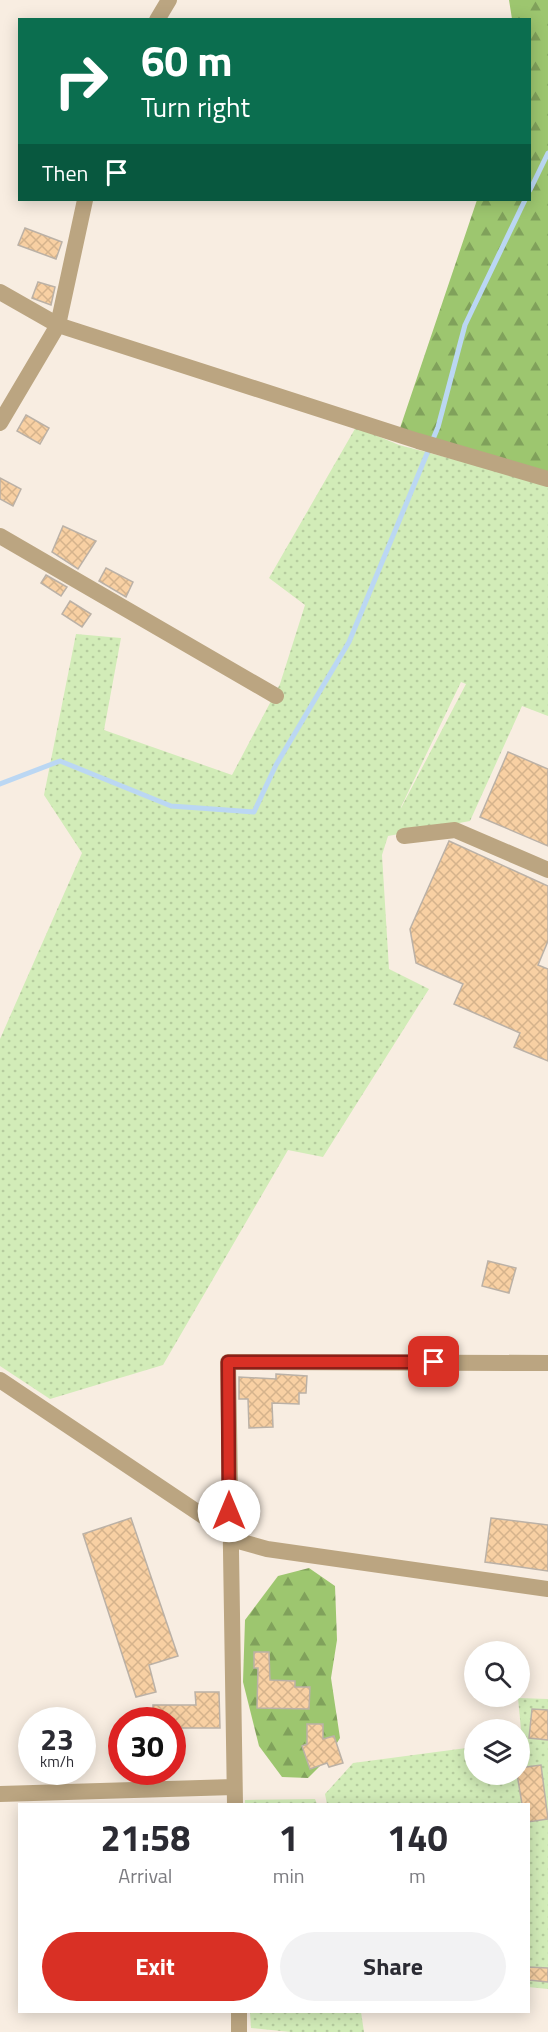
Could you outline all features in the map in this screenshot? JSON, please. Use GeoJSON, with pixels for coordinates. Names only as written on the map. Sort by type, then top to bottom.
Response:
{"type":"FeatureCollection","features":[{"type":"Feature","properties":{"kind":"street"},"geometry":{"type":"LineString","coordinates":[[0,423],[58,325],[85,201]]}},
{"type":"Feature","properties":{"kind":"street"},"geometry":{"type":"LineString","coordinates":[[0,292],[58,325],[418,441],[548,479]]}},
{"type":"Feature","properties":{"kind":"street"},"geometry":{"type":"LineString","coordinates":[[0,536],[276,696]]}},
{"type":"Feature","properties":{"kind":"street"},"geometry":{"type":"LineString","coordinates":[[404,836],[455,830],[548,870]]}},
{"type":"Feature","properties":{"kind":"street"},"geometry":{"type":"LineString","coordinates":[[235,1803],[228,1362],[548,1363]]}},
{"type":"Feature","properties":{"kind":"street"},"geometry":{"type":"LineString","coordinates":[[0,1380],[242,1542],[267,1549],[548,1589]]}},
{"type":"Feature","properties":{"kind":"street"},"geometry":{"type":"LineString","coordinates":[[0,1794],[234,1787]]}},
{"type":"Feature","properties":{"kind":"street"},"geometry":{"type":"LineString","coordinates":[[239,2013],[239,2032]]}},
{"type":"Feature","properties":{"kind":"green space"},"geometry":{"type":"Polygon","coordinates":[[[509,0],[548,0],[548,479],[398,434],[477,201],[531,201],[531,18],[512,18],[509,0]]]}},
{"type":"Feature","properties":{"kind":"green space"},"geometry":{"type":"Polygon","coordinates":[[[356,427],[399,445],[548,484],[548,716],[522,706],[470,821],[388,836],[382,855],[389,969],[429,989],[323,1157],[288,1150],[163,1365],[50,1399],[0,1366],[0,1039],[82,853],[44,795],[76,634],[121,638],[104,730],[232,775],[280,684],[305,605],[269,578],[356,427]],[[461,682],[401,808],[466,684],[461,682]]]}},
{"type":"Feature","properties":{"kind":"green space"},"geometry":{"type":"Polygon","coordinates":[[[309,1568],[335,1586],[337,1640],[331,1678],[340,1738],[327,1759],[308,1778],[282,1777],[259,1746],[243,1682],[245,1620],[278,1576],[309,1568]]]}},
{"type":"Feature","properties":{"kind":"green space"},"geometry":{"type":"Polygon","coordinates":[[[530,1698],[548,1699],[548,1989],[530,1987],[530,1803],[327,1803],[325,1794],[353,1763],[464,1748],[464,1785],[530,1785],[530,1719],[520,1719],[519,1707],[530,1707],[530,1698]]]}},
{"type":"Feature","properties":{"kind":"green space"},"geometry":{"type":"Polygon","coordinates":[[[315,1799],[317,1803],[245,1803],[245,1800],[315,1799]]]}},
{"type":"Feature","properties":{"kind":"green space"},"geometry":{"type":"Polygon","coordinates":[[[250,2013],[361,2013],[364,2032],[291,2032],[251,2028],[250,2013]]]}},
{"type":"Feature","properties":{"kind":"building"},"geometry":{"type":"Polygon","coordinates":[[[25,228],[62,242],[56,259],[18,245],[25,228]]]}},
{"type":"Feature","properties":{"kind":"building"},"geometry":{"type":"Polygon","coordinates":[[[38,282],[55,287],[51,305],[32,298],[38,282]]]}},
{"type":"Feature","properties":{"kind":"building"},"geometry":{"type":"Polygon","coordinates":[[[26,415],[49,428],[40,444],[17,431],[26,415]]]}},
{"type":"Feature","properties":{"kind":"building"},"geometry":{"type":"Polygon","coordinates":[[[0,478],[21,489],[13,506],[0,499],[0,478]]]}},
{"type":"Feature","properties":{"kind":"building"},"geometry":{"type":"Polygon","coordinates":[[[63,526],[96,541],[78,569],[52,552],[63,526]]]}},
{"type":"Feature","properties":{"kind":"building"},"geometry":{"type":"Polygon","coordinates":[[[106,568],[133,582],[126,597],[99,581],[106,568]]]}},
{"type":"Feature","properties":{"kind":"building"},"geometry":{"type":"Polygon","coordinates":[[[46,575],[67,587],[61,596],[41,583],[46,575]]]}},
{"type":"Feature","properties":{"kind":"building"},"geometry":{"type":"Polygon","coordinates":[[[70,601],[91,614],[82,627],[62,614],[70,601]]]}},
{"type":"Feature","properties":{"kind":"building"},"geometry":{"type":"Polygon","coordinates":[[[508,752],[548,769],[548,846],[480,817],[508,752]]]}},
{"type":"Feature","properties":{"kind":"building"},"geometry":{"type":"Polygon","coordinates":[[[449,841],[548,886],[548,941],[538,965],[548,969],[548,1061],[514,1047],[520,1033],[454,1004],[463,984],[416,963],[410,929],[449,841]]]}},
{"type":"Feature","properties":{"kind":"building"},"geometry":{"type":"Polygon","coordinates":[[[488,1261],[516,1268],[509,1293],[482,1286],[488,1261]]]}},
{"type":"Feature","properties":{"kind":"building"},"geometry":{"type":"Polygon","coordinates":[[[276,1374],[307,1376],[306,1393],[299,1393],[299,1404],[272,1403],[273,1427],[249,1428],[248,1399],[239,1399],[239,1377],[276,1379],[276,1374]]]}},
{"type":"Feature","properties":{"kind":"building"},"geometry":{"type":"Polygon","coordinates":[[[131,1518],[178,1656],[149,1665],[156,1692],[136,1697],[83,1534],[131,1518]]]}},
{"type":"Feature","properties":{"kind":"building"},"geometry":{"type":"Polygon","coordinates":[[[491,1518],[548,1525],[548,1571],[485,1562],[491,1518]]]}},
{"type":"Feature","properties":{"kind":"building"},"geometry":{"type":"Polygon","coordinates":[[[254,1652],[269,1652],[270,1680],[295,1681],[295,1687],[310,1687],[309,1709],[257,1708],[258,1668],[254,1668],[254,1652]]]}},
{"type":"Feature","properties":{"kind":"building"},"geometry":{"type":"Polygon","coordinates":[[[195,1692],[219,1692],[220,1728],[186,1728],[186,1707],[153,1707],[153,1705],[196,1705],[195,1692]]]}},
{"type":"Feature","properties":{"kind":"building"},"geometry":{"type":"Polygon","coordinates":[[[532,1709],[548,1710],[548,1740],[530,1738],[532,1709]]]}},
{"type":"Feature","properties":{"kind":"building"},"geometry":{"type":"Polygon","coordinates":[[[307,1724],[323,1724],[323,1739],[334,1736],[343,1763],[329,1767],[327,1763],[310,1769],[302,1746],[307,1744],[307,1724]]]}},
{"type":"Feature","properties":{"kind":"building"},"geometry":{"type":"Polygon","coordinates":[[[541,1765],[548,1819],[530,1822],[530,1803],[522,1803],[519,1785],[530,1785],[530,1766],[541,1765]]]}},
{"type":"Feature","properties":{"kind":"building"},"geometry":{"type":"Polygon","coordinates":[[[530,1967],[548,1968],[548,1982],[530,1980],[530,1967]]]}},
{"type":"Feature","properties":{"kind":"waterway"},"geometry":{"type":"LineString","coordinates":[[531,188],[548,153]]}},
{"type":"Feature","properties":{"kind":"waterway"},"geometry":{"type":"LineString","coordinates":[[0,784],[60,761],[171,806],[254,812],[276,765],[349,642],[438,427],[465,325],[525,201]]}},
{"type":"Feature","properties":{"kind":"route"},"geometry":{"type":"LineString","coordinates":[[229,1511],[228,1362],[434,1362]]}}]}
